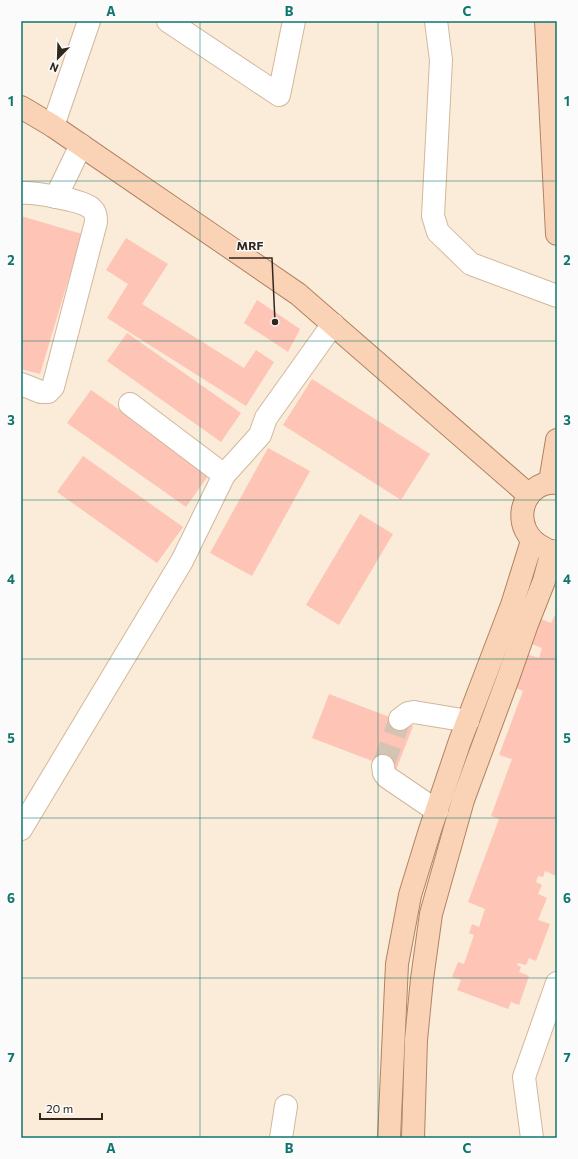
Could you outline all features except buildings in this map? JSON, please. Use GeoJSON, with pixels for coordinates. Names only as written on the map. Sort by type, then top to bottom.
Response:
{"type":"FeatureCollection","features":[{"type":"Feature","properties":{"kind":"main road"},"geometry":{"type":"LineString","coordinates":[[546,21],[557,234]]}},
{"type":"Feature","properties":{"kind":"main road"},"geometry":{"type":"LineString","coordinates":[[21,107],[53,126],[298,294],[529,495]]}},
{"type":"Feature","properties":{"kind":"main road"},"geometry":{"type":"LineString","coordinates":[[413,1138],[416,1040],[422,979],[431,914],[464,800],[554,551],[532,541],[522,523],[522,513],[524,504],[529,495],[536,488],[554,482],[557,440]]}},
{"type":"Feature","properties":{"kind":"main road"},"geometry":{"type":"LineString","coordinates":[[389,1138],[397,964],[410,895],[437,810],[468,721],[512,605],[532,541]]}},
{"type":"Feature","properties":{"kind":"main road"},"geometry":{"type":"LineString","coordinates":[[530,617],[557,596]]}},
{"type":"Feature","properties":{"kind":"street"},"geometry":{"type":"LineString","coordinates":[[53,126],[89,21]]}},
{"type":"Feature","properties":{"kind":"street"},"geometry":{"type":"LineString","coordinates":[[168,21],[279,94],[294,21]]}},
{"type":"Feature","properties":{"kind":"street"},"geometry":{"type":"LineString","coordinates":[[436,21],[441,60],[433,216],[438,232],[471,264],[557,296]]}},
{"type":"Feature","properties":{"kind":"street"},"geometry":{"type":"LineString","coordinates":[[56,197],[81,145]]}},
{"type":"Feature","properties":{"kind":"street"},"geometry":{"type":"LineString","coordinates":[[21,192],[56,197],[88,206],[93,209],[96,215],[96,222],[53,388],[48,392],[41,392],[21,384]]}},
{"type":"Feature","properties":{"kind":"street"},"geometry":{"type":"LineString","coordinates":[[21,829],[182,561],[224,475],[260,435],[266,418],[333,324]]}},
{"type":"Feature","properties":{"kind":"street"},"geometry":{"type":"LineString","coordinates":[[130,404],[224,475]]}},
{"type":"Feature","properties":{"kind":"street"},"geometry":{"type":"LineString","coordinates":[[400,719],[404,715],[414,712],[468,721]]}},
{"type":"Feature","properties":{"kind":"street"},"geometry":{"type":"LineString","coordinates":[[383,766],[384,773],[390,780],[437,810]]}},
{"type":"Feature","properties":{"kind":"street"},"geometry":{"type":"LineString","coordinates":[[532,1138],[524,1077],[557,983]]}},
{"type":"Feature","properties":{"kind":"street"},"geometry":{"type":"LineString","coordinates":[[281,1138],[286,1106]]}},
{"type":"Feature","properties":{"kind":"tunnel"},"geometry":{"type":"LineString","coordinates":[[383,766],[400,719]]}},
{"type":"Feature","properties":{"kind":"place","name":"MRF"},"geometry":{"type":"Point","coordinates":[275,322]}}]}
